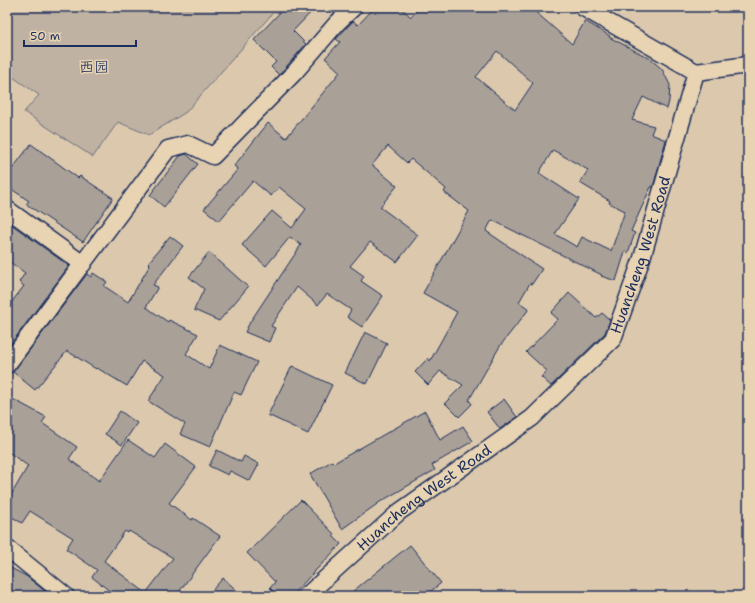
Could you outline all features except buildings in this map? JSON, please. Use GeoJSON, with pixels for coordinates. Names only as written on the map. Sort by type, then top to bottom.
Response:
{"type":"FeatureCollection","features":[{"type":"Feature","properties":{"kind":"street"},"geometry":{"type":"LineString","coordinates":[[7,365],[168,149],[188,144],[213,156],[294,73],[337,23],[354,7]]}},
{"type":"Feature","properties":{"kind":"street"},"geometry":{"type":"LineString","coordinates":[[582,7],[696,72],[748,65]]}},
{"type":"Feature","properties":{"kind":"street","name":"Huancheng West Road"},"geometry":{"type":"LineString","coordinates":[[306,596],[399,512],[532,418],[613,339],[642,258],[696,72]]}},
{"type":"Feature","properties":{"kind":"street"},"geometry":{"type":"LineString","coordinates":[[7,209],[83,264]]}},
{"type":"Feature","properties":{"kind":"street"},"geometry":{"type":"LineString","coordinates":[[7,548],[66,596]]}},
{"type":"Feature","properties":{"kind":"green space","name":"西园"},"geometry":{"type":"Polygon","coordinates":[[[7,7],[278,7],[186,112],[149,135],[118,122],[93,157],[24,112],[39,95],[7,73],[7,7]]]}}]}
